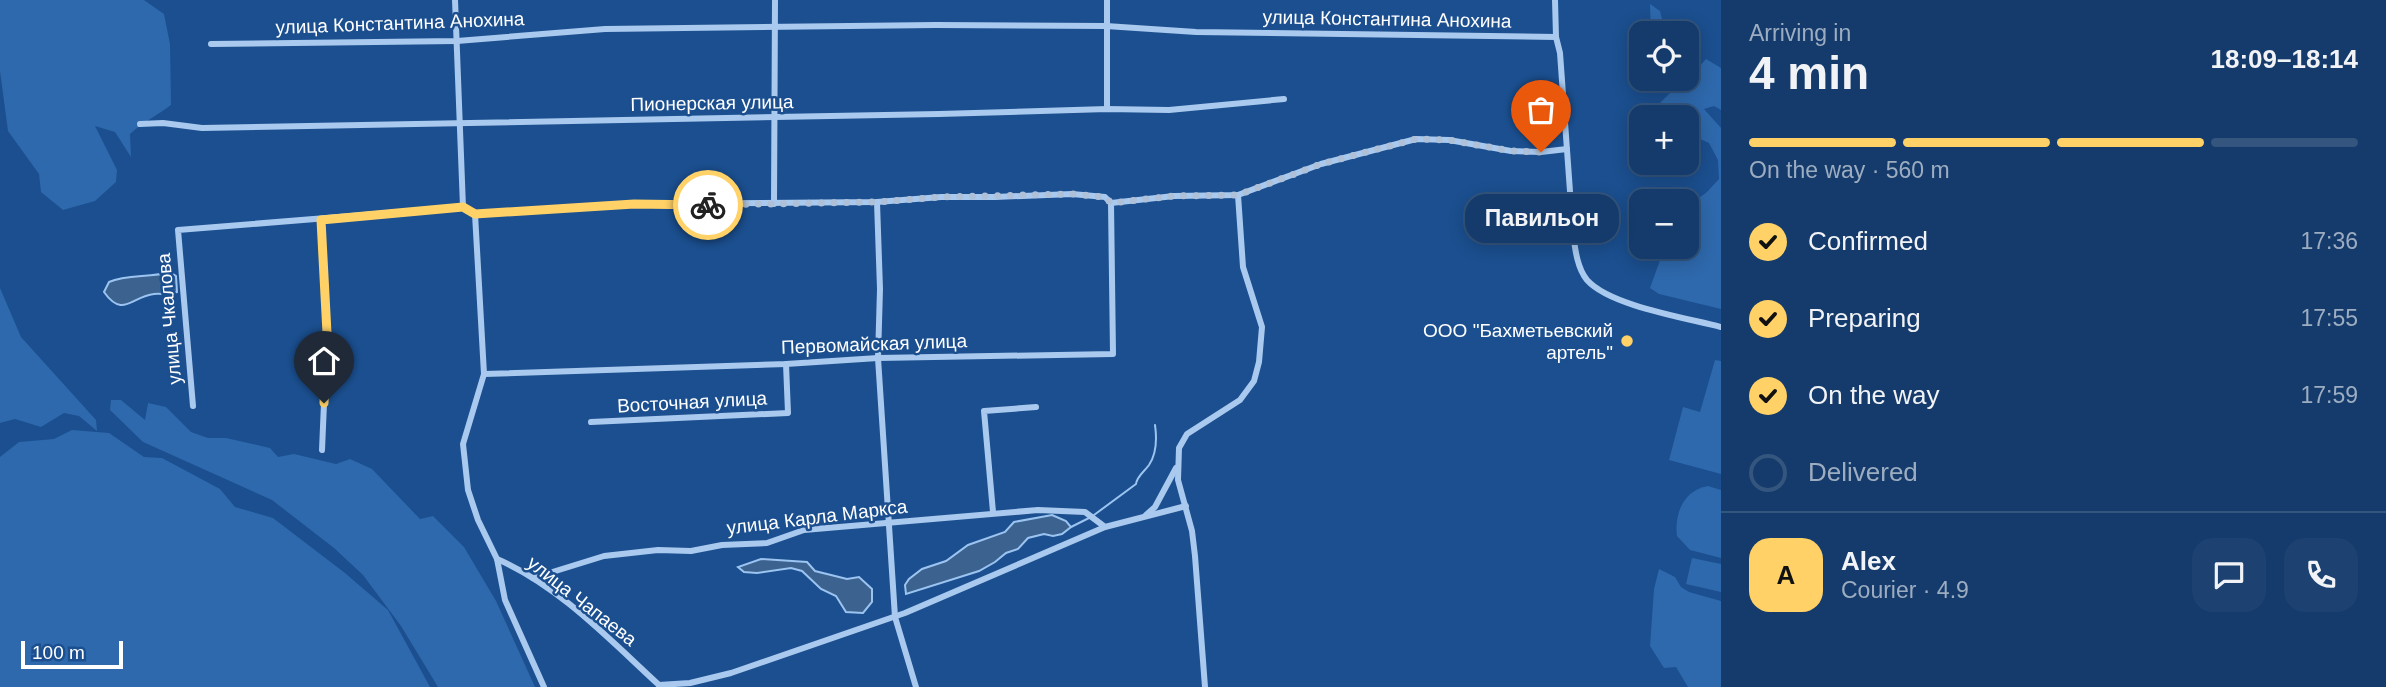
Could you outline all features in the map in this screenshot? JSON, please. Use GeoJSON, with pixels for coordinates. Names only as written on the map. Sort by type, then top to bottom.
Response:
{"type":"FeatureCollection","features":[{"type":"Feature","properties":{"kind":"street"},"geometry":{"type":"LineString","coordinates":[[455,0],[463,207]]}},
{"type":"Feature","properties":{"kind":"street"},"geometry":{"type":"LineString","coordinates":[[774,204],[775,0]]}},
{"type":"Feature","properties":{"kind":"street"},"geometry":{"type":"LineString","coordinates":[[1107,0],[1107,109]]}},
{"type":"Feature","properties":{"kind":"street"},"geometry":{"type":"LineString","coordinates":[[1555,0],[1576,257],[1587,280],[1610,296],[1721,327]]}},
{"type":"Feature","properties":{"kind":"street","name":"улица Константина Анохина"},"geometry":{"type":"LineString","coordinates":[[211,44],[457,41],[605,29],[936,24],[1105,26],[1196,32],[1556,37]]}},
{"type":"Feature","properties":{"kind":"street","name":"Пионерская улица"},"geometry":{"type":"LineString","coordinates":[[140,124],[163,122],[202,128],[1107,109],[1169,110],[1284,99]]}},
{"type":"Feature","properties":{"kind":"street"},"geometry":{"type":"LineString","coordinates":[[322,450],[327,333],[321,220],[463,207],[475,214],[634,204],[877,202],[940,197],[1072,194],[1105,197],[1111,203],[1174,196],[1238,195],[1321,164],[1416,139],[1449,140],[1511,151],[1567,149]]}},
{"type":"Feature","properties":{"kind":"street"},"geometry":{"type":"LineString","coordinates":[[1205,687],[1195,556],[1186,506],[1178,480],[1179,447],[1187,434],[1240,400],[1254,381],[1259,362],[1262,327],[1243,267],[1238,195]]}},
{"type":"Feature","properties":{"kind":"street"},"geometry":{"type":"LineString","coordinates":[[877,202],[880,289],[878,358],[895,617],[916,687]]}},
{"type":"Feature","properties":{"kind":"street","name":"Первомайская улица"},"geometry":{"type":"LineString","coordinates":[[484,374],[786,364],[878,358],[1114,354],[1111,203]]}},
{"type":"Feature","properties":{"kind":"street","name":"улица Чапаева"},"geometry":{"type":"LineString","coordinates":[[475,214],[484,374],[463,444],[468,491],[478,520],[497,559],[520,569],[593,624],[659,686]]}},
{"type":"Feature","properties":{"kind":"street","name":"улица Чкалова"},"geometry":{"type":"LineString","coordinates":[[193,406],[178,230],[321,220]]}},
{"type":"Feature","properties":{"kind":"street","name":"Восточная улица"},"geometry":{"type":"LineString","coordinates":[[591,422],[788,413],[786,364]]}},
{"type":"Feature","properties":{"kind":"street"},"geometry":{"type":"LineString","coordinates":[[993,512],[984,411],[1036,407]]}},
{"type":"Feature","properties":{"kind":"street"},"geometry":{"type":"LineString","coordinates":[[1143,517],[1155,507],[1179,463]]}},
{"type":"Feature","properties":{"kind":"street"},"geometry":{"type":"LineString","coordinates":[[659,686],[690,683],[731,673],[895,617],[1105,527],[1186,506]]}},
{"type":"Feature","properties":{"kind":"street","name":"улица Карла Маркса"},"geometry":{"type":"LineString","coordinates":[[533,578],[604,556],[767,543],[804,530],[993,512],[1085,512],[1105,527]]}},
{"type":"Feature","properties":{"kind":"street"},"geometry":{"type":"LineString","coordinates":[[497,559],[505,600],[544,687]]}},
{"type":"Feature","properties":{"kind":"shaded area"},"geometry":{"type":"Polygon","coordinates":[[[0,0],[144,0],[164,14],[170,44],[171,105],[130,134],[131,157],[115,132],[95,126],[117,170],[116,182],[95,201],[63,210],[41,192],[39,174],[8,131],[0,71],[0,0]]]}},
{"type":"Feature","properties":{"kind":"shaded area"},"geometry":{"type":"Polygon","coordinates":[[[1650,4],[1660,11],[1662,21],[1651,21],[1650,4]]]}},
{"type":"Feature","properties":{"kind":"shaded area"},"geometry":{"type":"Polygon","coordinates":[[[1706,59],[1721,68],[1721,110],[1714,106],[1704,109],[1721,128],[1721,309],[1659,294],[1650,288],[1660,259],[1699,259],[1699,198],[1719,179],[1718,160],[1709,143],[1699,138],[1699,105],[1660,103],[1670,93],[1699,91],[1699,67],[1706,59]]]}},
{"type":"Feature","properties":{"kind":"shaded area"},"geometry":{"type":"Polygon","coordinates":[[[170,272],[176,276],[177,292],[174,293],[154,294],[122,305],[111,300],[104,292],[109,282],[170,272]]]}},
{"type":"Feature","properties":{"kind":"shaded area"},"geometry":{"type":"Polygon","coordinates":[[[0,288],[21,337],[96,420],[97,431],[79,416],[64,413],[41,427],[15,419],[0,423],[0,288]]]}},
{"type":"Feature","properties":{"kind":"shaded area"},"geometry":{"type":"Polygon","coordinates":[[[1715,360],[1721,361],[1721,474],[1669,460],[1683,407],[1700,412],[1715,360]]]}},
{"type":"Feature","properties":{"kind":"shaded area"},"geometry":{"type":"Polygon","coordinates":[[[111,400],[121,400],[145,420],[148,403],[166,407],[191,432],[208,438],[226,438],[270,448],[278,457],[294,454],[336,464],[350,459],[372,469],[420,519],[433,516],[464,547],[496,601],[535,687],[438,687],[401,626],[363,575],[334,548],[272,500],[143,442],[110,410],[111,400]]]}},
{"type":"Feature","properties":{"kind":"shaded area"},"geometry":{"type":"Polygon","coordinates":[[[72,430],[109,433],[144,457],[162,458],[220,489],[235,507],[273,518],[388,610],[430,687],[0,687],[0,457],[19,442],[54,439],[72,430]]]}},
{"type":"Feature","properties":{"kind":"shaded area"},"geometry":{"type":"Polygon","coordinates":[[[1708,486],[1721,490],[1721,558],[1690,550],[1677,536],[1677,519],[1682,504],[1693,492],[1708,486]]]}},
{"type":"Feature","properties":{"kind":"shaded area"},"geometry":{"type":"Polygon","coordinates":[[[1052,515],[1066,521],[1071,527],[1062,534],[1044,534],[1028,538],[1018,549],[1006,553],[979,571],[906,594],[905,585],[922,569],[946,561],[968,545],[1005,532],[1014,522],[1052,515]]]}},
{"type":"Feature","properties":{"kind":"shaded area"},"geometry":{"type":"Polygon","coordinates":[[[1692,558],[1721,564],[1721,592],[1686,584],[1692,558]]]}},
{"type":"Feature","properties":{"kind":"shaded area"},"geometry":{"type":"Polygon","coordinates":[[[761,559],[807,562],[815,571],[847,579],[859,577],[872,589],[872,602],[863,613],[846,612],[836,596],[821,589],[802,571],[791,568],[757,573],[744,572],[738,567],[761,559]]]}},
{"type":"Feature","properties":{"kind":"shaded area"},"geometry":{"type":"Polygon","coordinates":[[[1659,569],[1675,577],[1681,587],[1689,592],[1721,601],[1721,687],[1688,687],[1676,667],[1664,668],[1650,646],[1654,589],[1659,569]]]}},
{"type":"Feature","properties":{"kind":"waterway"},"geometry":{"type":"LineString","coordinates":[[1094,515],[1136,484],[1149,465],[1156,446],[1155,425]]}},
{"type":"Feature","properties":{"kind":"waterway"},"geometry":{"type":"LineString","coordinates":[[1071,527],[1089,518]]}},
{"type":"Feature","properties":{"kind":"way so far"},"geometry":{"type":"LineString","coordinates":[[708,205],[877,202],[940,197],[1072,194],[1105,197],[1111,203],[1174,196],[1238,195],[1321,164],[1416,139],[1449,140],[1511,151],[1541,152]]}},
{"type":"Feature","properties":{"kind":"place","name":"Павильон"},"geometry":{"type":"Point","coordinates":[1541,152]}},
{"type":"Feature","properties":{"kind":"place","name":"ООО \"Бахметьевский артель\""},"geometry":{"type":"Point","coordinates":[1627,341]}},
{"type":"Feature","properties":{"kind":"route"},"geometry":{"type":"LineString","coordinates":[[324,403],[327,333],[321,220],[463,207],[475,214],[634,204],[708,205]]}}]}
